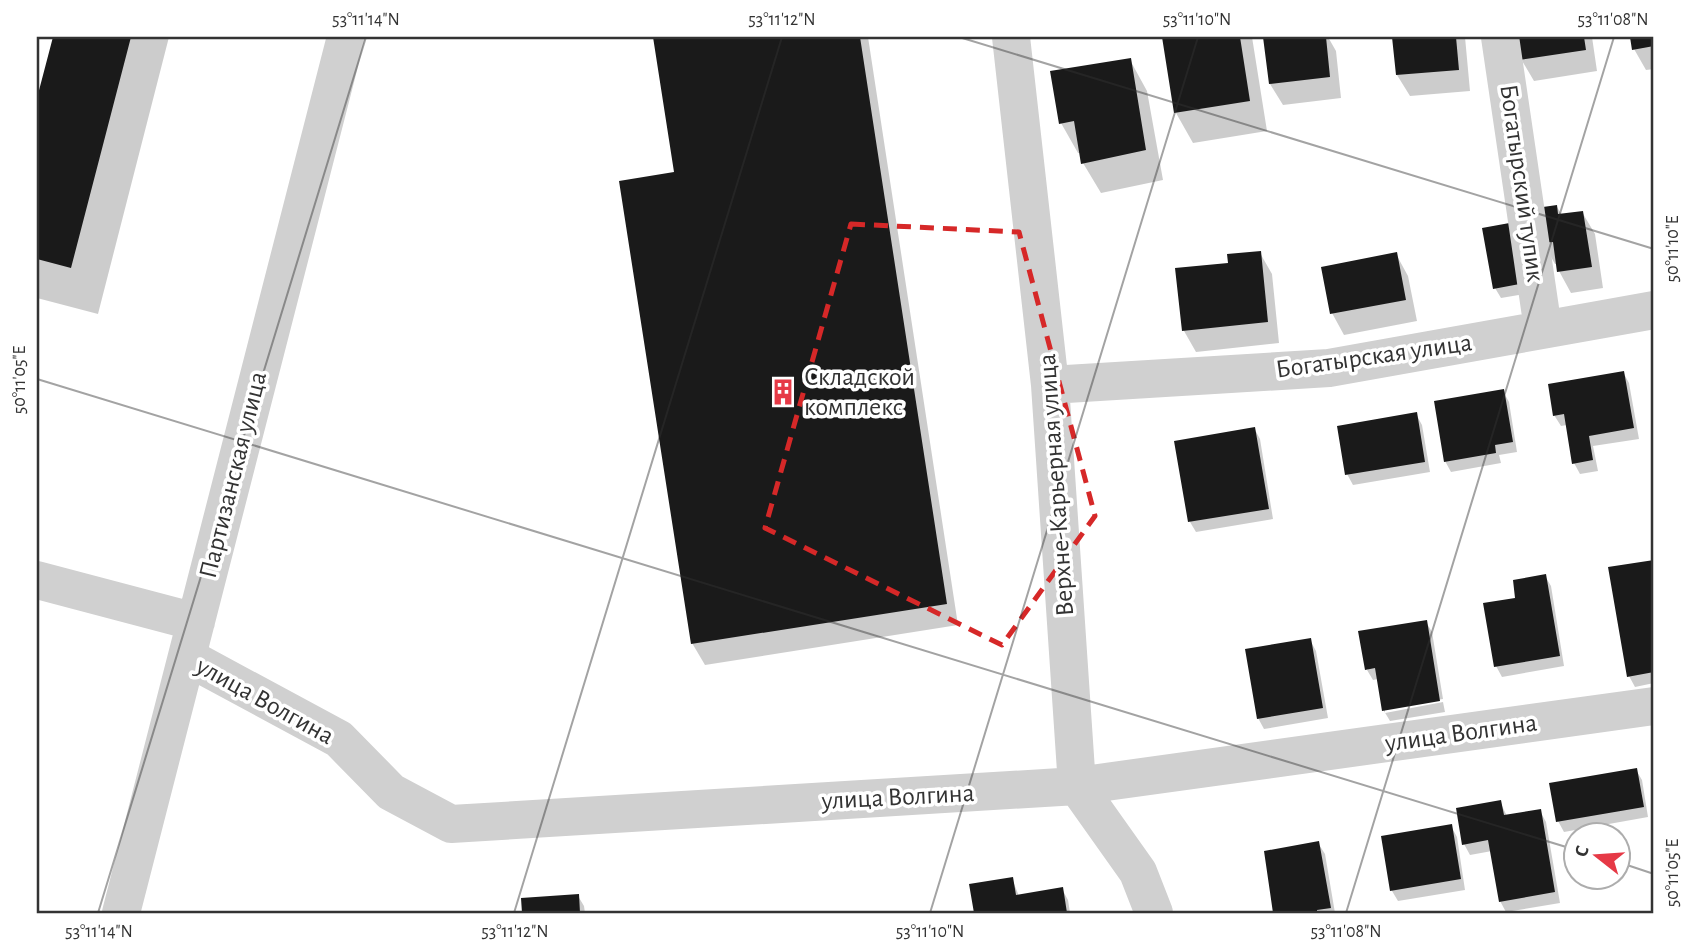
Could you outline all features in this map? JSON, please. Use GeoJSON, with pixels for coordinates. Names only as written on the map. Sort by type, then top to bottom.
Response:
{"type":"FeatureCollection","features":[{"type":"Feature","properties":{"kind":"street","name":"Партизанская улица"},"geometry":{"type":"LineString","coordinates":[[121,913],[346,37]]}},
{"type":"Feature","properties":{"kind":"street","name":"Верхне-Карьерная улица"},"geometry":{"type":"LineString","coordinates":[[1011,37],[1050,385],[1077,786]]}},
{"type":"Feature","properties":{"kind":"street","name":"Богатырский тупик"},"geometry":{"type":"LineString","coordinates":[[1500,37],[1543,329]]}},
{"type":"Feature","properties":{"kind":"street","name":"Богатырская улица"},"geometry":{"type":"LineString","coordinates":[[1050,385],[1329,368],[1654,310]]}},
{"type":"Feature","properties":{"kind":"street","name":"улица Волгина"},"geometry":{"type":"LineString","coordinates":[[37,580],[191,639],[339,739],[391,792],[451,824],[1077,786],[1654,706]]}},
{"type":"Feature","properties":{"kind":"street"},"geometry":{"type":"LineString","coordinates":[[1077,786],[1138,872],[1154,913]]}},
{"type":"Feature","properties":{"kind":"highlighted area"},"geometry":{"type":"Polygon","coordinates":[[[851,224],[1019,232],[1095,516],[1002,645],[765,528],[851,224]]]}},
{"type":"Feature","properties":{"kind":"building"},"geometry":{"type":"Polygon","coordinates":[[[53,37],[131,37],[71,268],[37,259],[37,98],[53,37]]]}},
{"type":"Feature","properties":{"kind":"building","name":"Складской комплекс"},"geometry":{"type":"Polygon","coordinates":[[[653,37],[860,37],[947,604],[691,644],[619,181],[674,172],[653,37]]]}},
{"type":"Feature","properties":{"kind":"building"},"geometry":{"type":"Polygon","coordinates":[[[1162,37],[1240,37],[1250,101],[1174,113],[1162,37]]]}},
{"type":"Feature","properties":{"kind":"building"},"geometry":{"type":"Polygon","coordinates":[[[1263,37],[1326,37],[1330,77],[1269,84],[1263,37]]]}},
{"type":"Feature","properties":{"kind":"building"},"geometry":{"type":"Polygon","coordinates":[[[1392,37],[1456,37],[1459,70],[1396,75],[1392,37]]]}},
{"type":"Feature","properties":{"kind":"building"},"geometry":{"type":"Polygon","coordinates":[[[1516,37],[1584,37],[1586,50],[1519,60],[1516,37]]]}},
{"type":"Feature","properties":{"kind":"building"},"geometry":{"type":"Polygon","coordinates":[[[1630,37],[1654,37],[1654,46],[1632,50],[1630,37]]]}},
{"type":"Feature","properties":{"kind":"building"},"geometry":{"type":"Polygon","coordinates":[[[1131,58],[1146,150],[1081,164],[1074,121],[1059,124],[1050,71],[1131,58]]]}},
{"type":"Feature","properties":{"kind":"building"},"geometry":{"type":"Polygon","coordinates":[[[1557,205],[1558,214],[1583,211],[1592,267],[1557,272],[1553,242],[1541,243],[1536,208],[1557,205]]]}},
{"type":"Feature","properties":{"kind":"building"},"geometry":{"type":"Polygon","coordinates":[[[1515,222],[1525,283],[1493,289],[1482,228],[1515,222]]]}},
{"type":"Feature","properties":{"kind":"building"},"geometry":{"type":"Polygon","coordinates":[[[1261,251],[1268,322],[1182,331],[1175,268],[1228,263],[1227,254],[1261,251]]]}},
{"type":"Feature","properties":{"kind":"building"},"geometry":{"type":"Polygon","coordinates":[[[1397,252],[1406,300],[1330,314],[1321,267],[1397,252]]]}},
{"type":"Feature","properties":{"kind":"building"},"geometry":{"type":"Polygon","coordinates":[[[1624,371],[1634,428],[1589,436],[1593,460],[1572,464],[1564,414],[1553,416],[1548,384],[1624,371]]]}},
{"type":"Feature","properties":{"kind":"building"},"geometry":{"type":"Polygon","coordinates":[[[1504,389],[1513,442],[1495,445],[1496,453],[1444,462],[1434,401],[1504,389]]]}},
{"type":"Feature","properties":{"kind":"building"},"geometry":{"type":"Polygon","coordinates":[[[1417,412],[1425,462],[1345,475],[1337,426],[1417,412]]]}},
{"type":"Feature","properties":{"kind":"building"},"geometry":{"type":"Polygon","coordinates":[[[1255,427],[1269,509],[1188,522],[1174,441],[1255,427]]]}},
{"type":"Feature","properties":{"kind":"building"},"geometry":{"type":"Polygon","coordinates":[[[1654,560],[1654,672],[1627,677],[1608,567],[1654,560]]]}},
{"type":"Feature","properties":{"kind":"building"},"geometry":{"type":"Polygon","coordinates":[[[1546,574],[1560,656],[1494,667],[1483,603],[1515,598],[1513,580],[1546,574]]]}},
{"type":"Feature","properties":{"kind":"building"},"geometry":{"type":"Polygon","coordinates":[[[1427,620],[1440,701],[1382,711],[1375,668],[1365,670],[1358,631],[1427,620]]]}},
{"type":"Feature","properties":{"kind":"building"},"geometry":{"type":"Polygon","coordinates":[[[1311,638],[1323,708],[1257,719],[1245,649],[1311,638]]]}},
{"type":"Feature","properties":{"kind":"building"},"geometry":{"type":"Polygon","coordinates":[[[1637,768],[1644,807],[1556,822],[1549,783],[1637,768]]]}},
{"type":"Feature","properties":{"kind":"building"},"geometry":{"type":"Polygon","coordinates":[[[1501,800],[1504,815],[1541,809],[1555,892],[1499,902],[1488,840],[1462,845],[1456,808],[1501,800]]]}},
{"type":"Feature","properties":{"kind":"building"},"geometry":{"type":"Polygon","coordinates":[[[1452,824],[1461,879],[1390,891],[1381,836],[1452,824]]]}},
{"type":"Feature","properties":{"kind":"building"},"geometry":{"type":"Polygon","coordinates":[[[1319,841],[1331,908],[1317,910],[1317,913],[1273,913],[1264,851],[1319,841]]]}},
{"type":"Feature","properties":{"kind":"building"},"geometry":{"type":"Polygon","coordinates":[[[1013,877],[1016,895],[1063,887],[1067,913],[974,913],[969,884],[1013,877]]]}},
{"type":"Feature","properties":{"kind":"building"},"geometry":{"type":"Polygon","coordinates":[[[579,894],[580,913],[522,913],[521,898],[579,894]]]}},
{"type":"Feature","properties":{"kind":"place","name":"Складской комплекс"},"geometry":{"type":"Point","coordinates":[783,392]}}]}
